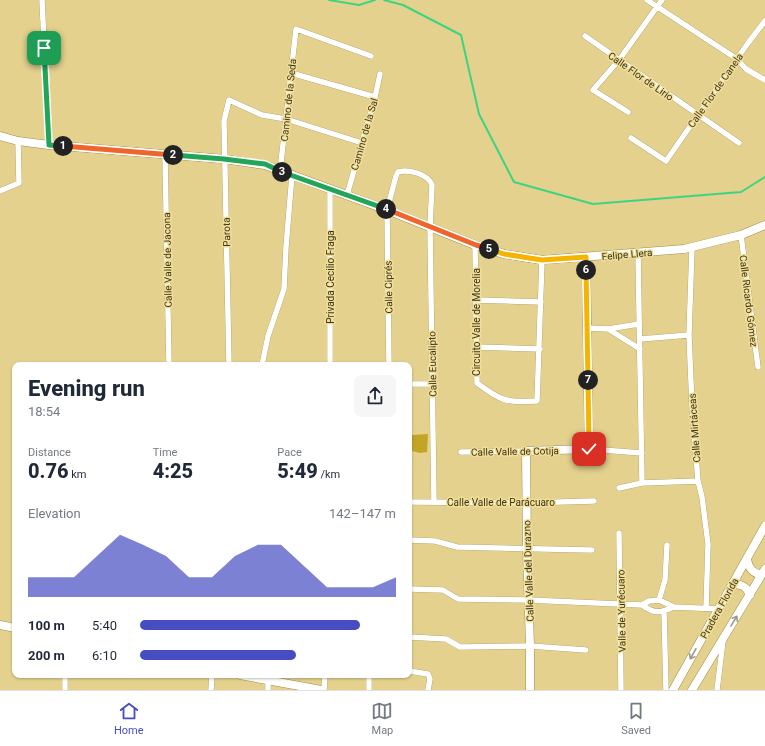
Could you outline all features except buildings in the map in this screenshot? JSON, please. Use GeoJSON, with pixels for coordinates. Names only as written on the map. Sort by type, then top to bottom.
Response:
{"type":"FeatureCollection","features":[{"type":"Feature","properties":{"kind":"street"},"geometry":{"type":"LineString","coordinates":[[42,0],[49,145]]}},
{"type":"Feature","properties":{"kind":"street"},"geometry":{"type":"LineString","coordinates":[[648,0],[737,59],[746,69],[765,80]]}},
{"type":"Feature","properties":{"kind":"street"},"geometry":{"type":"LineString","coordinates":[[628,112],[593,90],[619,60],[662,0]]}},
{"type":"Feature","properties":{"kind":"street","name":"Calle Flor de Canela"},"geometry":{"type":"LineString","coordinates":[[631,138],[666,161],[765,21]]}},
{"type":"Feature","properties":{"kind":"street","name":"Camino de la Seda"},"geometry":{"type":"LineString","coordinates":[[280,171],[296,29],[371,56]]}},
{"type":"Feature","properties":{"kind":"street","name":"Calle Flor de Lirio"},"geometry":{"type":"LineString","coordinates":[[585,36],[739,143]]}},
{"type":"Feature","properties":{"kind":"street"},"geometry":{"type":"LineString","coordinates":[[291,73],[375,97]]}},
{"type":"Feature","properties":{"kind":"street","name":"Camino de la Sal"},"geometry":{"type":"LineString","coordinates":[[347,195],[375,97],[380,74]]}},
{"type":"Feature","properties":{"kind":"street","name":"Parota"},"geometry":{"type":"LineString","coordinates":[[228,362],[224,122],[229,100],[262,115],[286,120]]}},
{"type":"Feature","properties":{"kind":"street"},"geometry":{"type":"LineString","coordinates":[[286,120],[362,143]]}},
{"type":"Feature","properties":{"kind":"street","name":"Felipe Llera"},"geometry":{"type":"LineString","coordinates":[[0,136],[18,141],[49,145],[224,159],[265,164],[280,171],[430,226],[476,245],[504,254],[542,260],[684,249],[741,235],[765,225]]}},
{"type":"Feature","properties":{"kind":"street"},"geometry":{"type":"LineString","coordinates":[[0,191],[19,183],[18,141]]}},
{"type":"Feature","properties":{"kind":"street","name":"Calle Valle de Jacona"},"geometry":{"type":"LineString","coordinates":[[166,155],[169,362]]}},
{"type":"Feature","properties":{"kind":"street","name":"Calle Ciprés"},"geometry":{"type":"LineString","coordinates":[[390,362],[387,210],[398,172],[403,171],[416,173],[430,181],[432,185],[430,226]]}},
{"type":"Feature","properties":{"kind":"street"},"geometry":{"type":"LineString","coordinates":[[263,362],[268,336],[284,289],[292,175]]}},
{"type":"Feature","properties":{"kind":"street","name":"Privada Cecilio Fraga"},"geometry":{"type":"LineString","coordinates":[[330,189],[330,362]]}},
{"type":"Feature","properties":{"kind":"street","name":"Calle Eucalipto"},"geometry":{"type":"LineString","coordinates":[[430,226],[434,502]]}},
{"type":"Feature","properties":{"kind":"street","name":"Calle Ricardo Gómez"},"geometry":{"type":"LineString","coordinates":[[741,235],[758,367]]}},
{"type":"Feature","properties":{"kind":"street","name":"Circuito Valle de Morelia"},"geometry":{"type":"LineString","coordinates":[[476,245],[477,383],[496,397],[515,402],[538,401],[542,260]]}},
{"type":"Feature","properties":{"kind":"street","name":"Calle Mirtáceas"},"geometry":{"type":"LineString","coordinates":[[692,247],[689,335],[692,406],[698,481],[702,497],[708,544],[706,609]]}},
{"type":"Feature","properties":{"kind":"street"},"geometry":{"type":"LineString","coordinates":[[638,253],[642,483]]}},
{"type":"Feature","properties":{"kind":"street"},"geometry":{"type":"LineString","coordinates":[[586,257],[589,449]]}},
{"type":"Feature","properties":{"kind":"street"},"geometry":{"type":"LineString","coordinates":[[476,300],[541,302]]}},
{"type":"Feature","properties":{"kind":"street"},"geometry":{"type":"LineString","coordinates":[[587,328],[608,329],[639,324]]}},
{"type":"Feature","properties":{"kind":"street"},"geometry":{"type":"LineString","coordinates":[[608,329],[640,348]]}},
{"type":"Feature","properties":{"kind":"street"},"geometry":{"type":"LineString","coordinates":[[640,339],[689,335]]}},
{"type":"Feature","properties":{"kind":"street"},"geometry":{"type":"LineString","coordinates":[[476,347],[540,349]]}},
{"type":"Feature","properties":{"kind":"street"},"geometry":{"type":"LineString","coordinates":[[412,384],[432,384]]}},
{"type":"Feature","properties":{"kind":"street","name":"Calle Valle de Cotija"},"geometry":{"type":"LineString","coordinates":[[461,452],[589,449],[642,454]]}},
{"type":"Feature","properties":{"kind":"street","name":"Calle Valle del Durazno"},"geometry":{"type":"LineString","coordinates":[[526,451],[530,690]]}},
{"type":"Feature","properties":{"kind":"street"},"geometry":{"type":"LineString","coordinates":[[619,488],[642,483],[698,481]]}},
{"type":"Feature","properties":{"kind":"street","name":"Calle Valle de Parácuaro"},"geometry":{"type":"LineString","coordinates":[[412,502],[526,503],[594,501]]}},
{"type":"Feature","properties":{"kind":"street","name":"Pradera Florida"},"geometry":{"type":"LineString","coordinates":[[673,690],[765,526]]}},
{"type":"Feature","properties":{"kind":"street","name":"Valle de Yurécuaro"},"geometry":{"type":"LineString","coordinates":[[619,533],[621,690]]}},
{"type":"Feature","properties":{"kind":"street"},"geometry":{"type":"LineString","coordinates":[[412,540],[436,541],[457,547],[592,550]]}},
{"type":"Feature","properties":{"kind":"street"},"geometry":{"type":"LineString","coordinates":[[659,600],[665,580],[667,544]]}},
{"type":"Feature","properties":{"kind":"street"},"geometry":{"type":"LineString","coordinates":[[747,560],[751,570],[756,574],[763,572]]}},
{"type":"Feature","properties":{"kind":"street","name":"Pradera Florida"},"geometry":{"type":"LineString","coordinates":[[692,690],[763,572]]}},
{"type":"Feature","properties":{"kind":"street"},"geometry":{"type":"LineString","coordinates":[[733,584],[744,586],[750,595]]}},
{"type":"Feature","properties":{"kind":"street"},"geometry":{"type":"LineString","coordinates":[[412,589],[442,590],[458,599],[528,600],[642,605],[649,601],[659,600],[674,607],[719,609]]}},
{"type":"Feature","properties":{"kind":"street"},"geometry":{"type":"LineString","coordinates":[[642,605],[649,610],[657,612],[674,607]]}},
{"type":"Feature","properties":{"kind":"street"},"geometry":{"type":"LineString","coordinates":[[664,611],[666,690]]}},
{"type":"Feature","properties":{"kind":"street"},"geometry":{"type":"LineString","coordinates":[[0,625],[12,627]]}},
{"type":"Feature","properties":{"kind":"street"},"geometry":{"type":"LineString","coordinates":[[412,637],[446,639],[460,647],[530,646],[586,650]]}},
{"type":"Feature","properties":{"kind":"street"},"geometry":{"type":"LineString","coordinates":[[717,690],[724,638]]}},
{"type":"Feature","properties":{"kind":"street"},"geometry":{"type":"LineString","coordinates":[[412,671],[428,674],[430,679],[428,690]]}},
{"type":"Feature","properties":{"kind":"street"},"geometry":{"type":"LineString","coordinates":[[65,678],[65,690]]}},
{"type":"Feature","properties":{"kind":"street"},"geometry":{"type":"LineString","coordinates":[[211,690],[212,678]]}},
{"type":"Feature","properties":{"kind":"street"},"geometry":{"type":"LineString","coordinates":[[257,678],[268,680],[278,678],[321,690]]}},
{"type":"Feature","properties":{"kind":"street"},"geometry":{"type":"LineString","coordinates":[[324,678],[324,690]]}},
{"type":"Feature","properties":{"kind":"street"},"geometry":{"type":"LineString","coordinates":[[369,678],[369,690]]}},
{"type":"Feature","properties":{"kind":"street"},"geometry":{"type":"LineString","coordinates":[[268,680],[268,690]]}},
{"type":"Feature","properties":{"kind":"shaded area"},"geometry":{"type":"Polygon","coordinates":[[[428,434],[427,452],[420,453],[412,451],[412,435],[428,434]]]}},
{"type":"Feature","properties":{"kind":"waterway"},"geometry":{"type":"LineString","coordinates":[[329,0],[359,5],[375,0]]}},
{"type":"Feature","properties":{"kind":"waterway"},"geometry":{"type":"LineString","coordinates":[[384,0],[403,5],[461,35],[479,114],[514,182],[593,204],[741,192],[765,177]]}},
{"type":"Feature","properties":{"kind":"route"},"geometry":{"type":"LineString","coordinates":[[44,48],[49,145],[224,159],[265,164],[280,171],[430,226],[476,245],[504,254],[542,260],[586,257],[589,449]]}}]}
